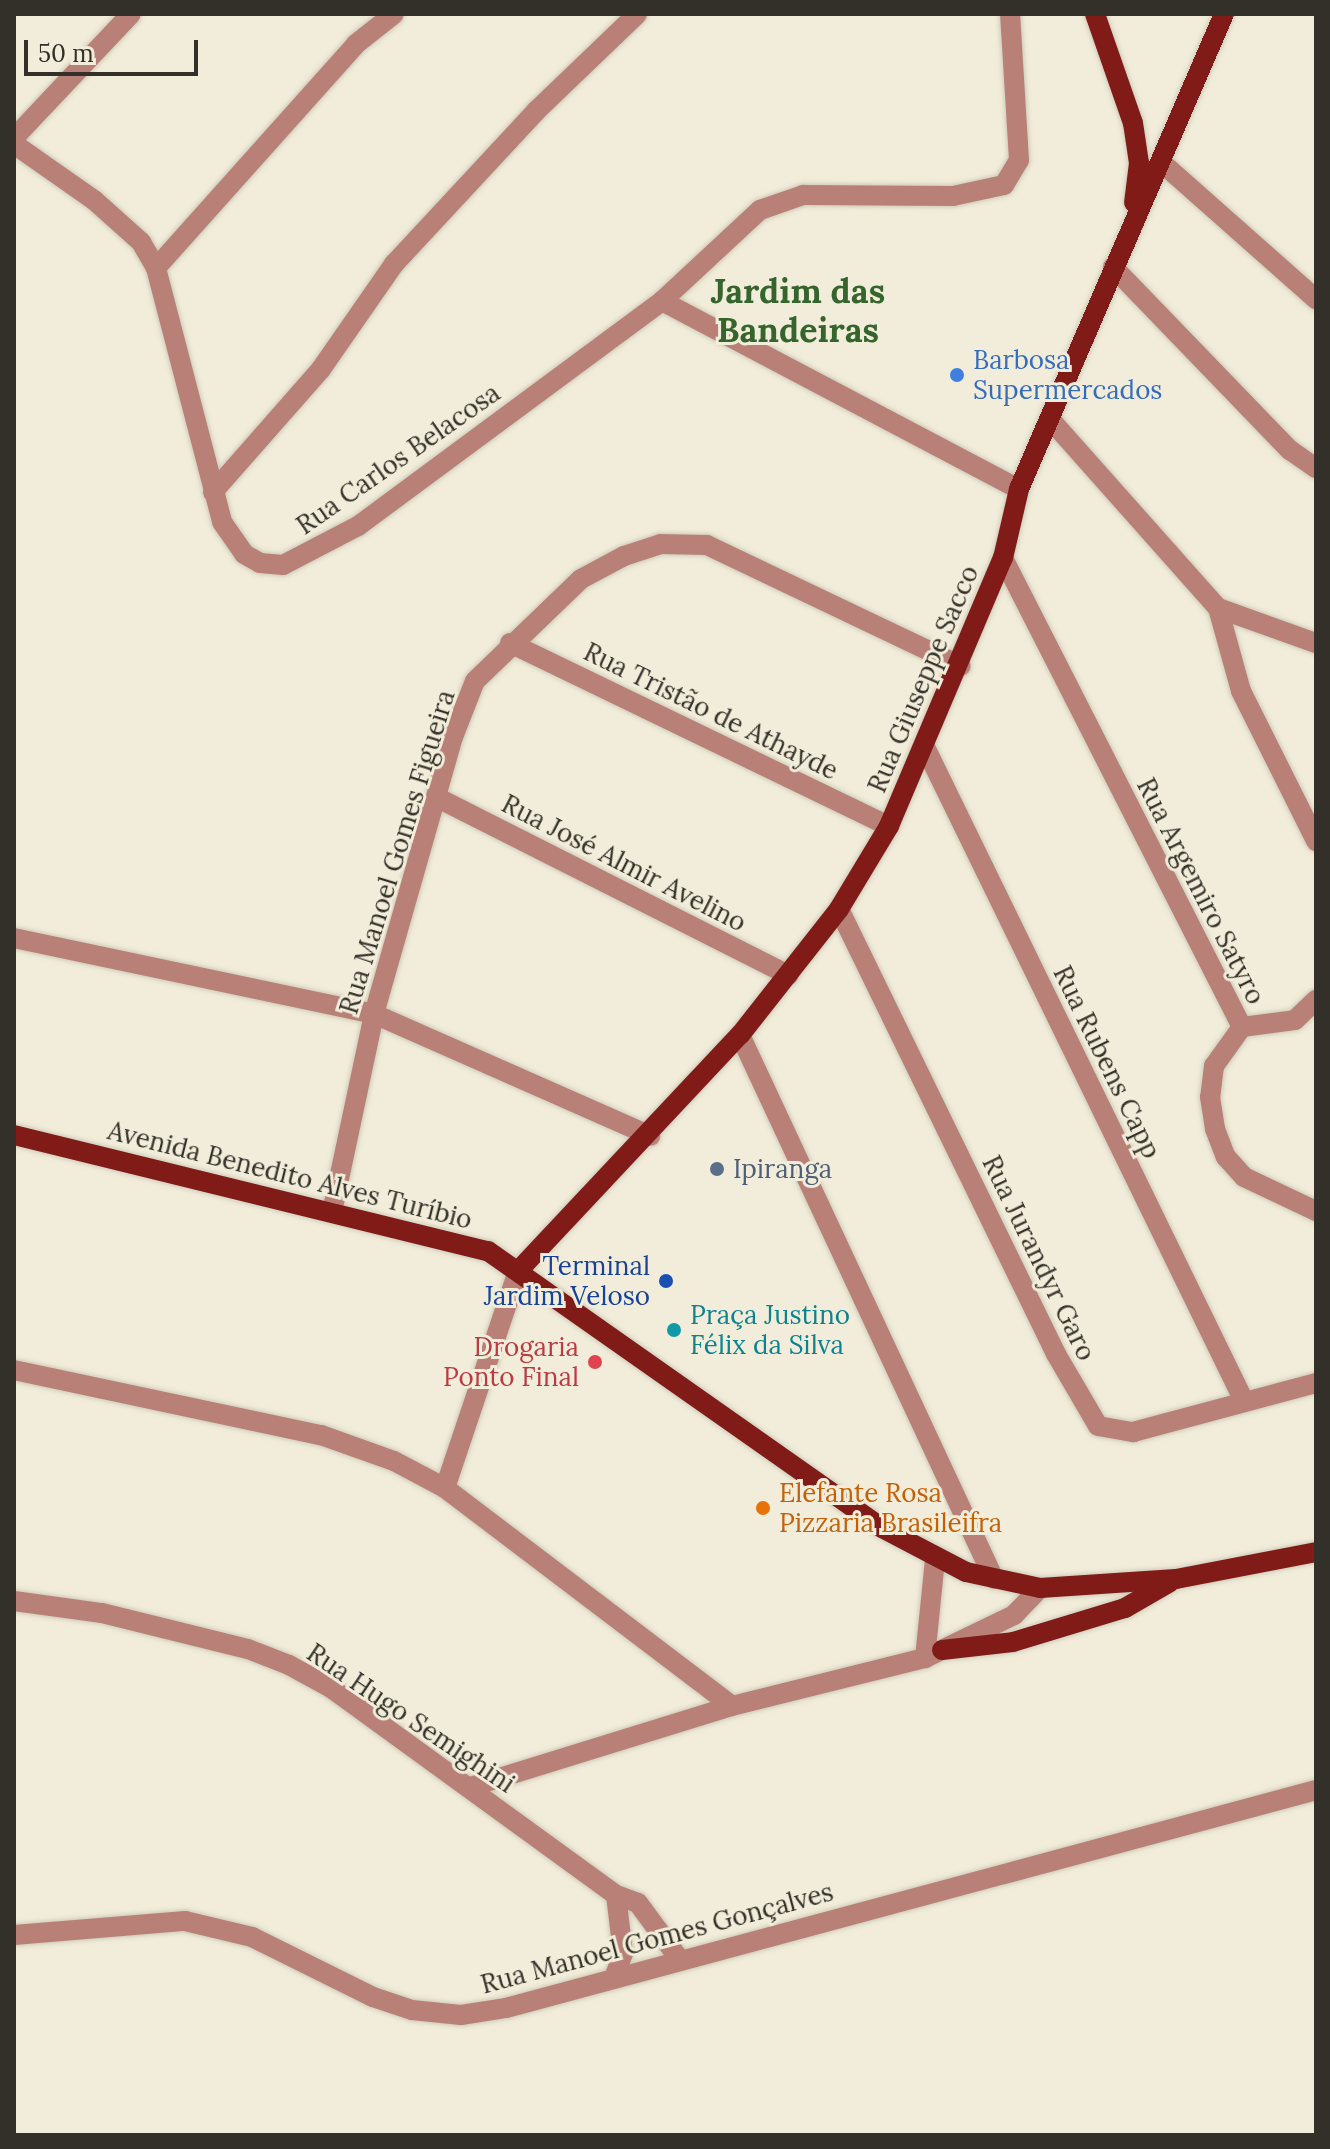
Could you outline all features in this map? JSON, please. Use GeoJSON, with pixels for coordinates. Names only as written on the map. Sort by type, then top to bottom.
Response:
{"type":"FeatureCollection","features":[{"type":"Feature","properties":{"kind":"main road"},"geometry":{"type":"LineString","coordinates":[[1095,14],[1133,123],[1139,163],[1132,219]]}},
{"type":"Feature","properties":{"kind":"main road","name":"Rua Giuseppe Sacco"},"geometry":{"type":"LineString","coordinates":[[518,1271],[650,1136],[740,1035],[839,909],[889,826],[961,666],[1003,558],[1019,489],[1132,219],[1161,162],[1224,14]]}},
{"type":"Feature","properties":{"kind":"main road","name":"Avenida Benedito Alves Turíbio"},"geometry":{"type":"LineString","coordinates":[[14,1135],[488,1251],[882,1528],[935,1559],[994,1579],[1040,1588],[1176,1579],[1316,1552]]}},
{"type":"Feature","properties":{"kind":"main road"},"geometry":{"type":"LineString","coordinates":[[934,1654],[1013,1642],[1125,1608],[1176,1579]]}},
{"type":"Feature","properties":{"kind":"street"},"geometry":{"type":"LineString","coordinates":[[14,138],[131,14]]}},
{"type":"Feature","properties":{"kind":"street"},"geometry":{"type":"LineString","coordinates":[[213,492],[321,369],[394,264],[536,111],[637,14]]}},
{"type":"Feature","properties":{"kind":"street","name":"Rua Carlos Belacosa"},"geometry":{"type":"LineString","coordinates":[[14,144],[94,200],[141,242],[156,268],[222,522],[244,554],[260,563],[283,565],[315,552],[662,301],[742,223],[778,202],[803,195],[953,196],[1004,185],[1019,160],[1010,14]]}},
{"type":"Feature","properties":{"kind":"street"},"geometry":{"type":"LineString","coordinates":[[156,268],[385,19]]}},
{"type":"Feature","properties":{"kind":"street"},"geometry":{"type":"LineString","coordinates":[[1161,162],[1316,299]]}},
{"type":"Feature","properties":{"kind":"street"},"geometry":{"type":"LineString","coordinates":[[1113,267],[1290,450],[1316,468]]}},
{"type":"Feature","properties":{"kind":"street"},"geometry":{"type":"LineString","coordinates":[[662,301],[1019,489]]}},
{"type":"Feature","properties":{"kind":"street"},"geometry":{"type":"LineString","coordinates":[[1050,419],[1218,608],[1246,704],[1316,841]]}},
{"type":"Feature","properties":{"kind":"street","name":"Rua Manoel Gomes Figueira"},"geometry":{"type":"LineString","coordinates":[[332,1212],[374,1014],[436,797],[475,681],[510,643],[581,579],[624,556],[660,544],[707,545],[961,666]]}},
{"type":"Feature","properties":{"kind":"street","name":"Rua Argemiro Satyro"},"geometry":{"type":"LineString","coordinates":[[1003,558],[1242,1027],[1214,1066],[1210,1097],[1215,1129],[1226,1157],[1244,1177],[1316,1211]]}},
{"type":"Feature","properties":{"kind":"street"},"geometry":{"type":"LineString","coordinates":[[1218,608],[1316,643]]}},
{"type":"Feature","properties":{"kind":"street","name":"Rua Tristão de Athayde"},"geometry":{"type":"LineString","coordinates":[[510,643],[889,826]]}},
{"type":"Feature","properties":{"kind":"street","name":"Rua Rubens Capp"},"geometry":{"type":"LineString","coordinates":[[924,745],[1244,1401]]}},
{"type":"Feature","properties":{"kind":"street","name":"Rua José Almir Avelino"},"geometry":{"type":"LineString","coordinates":[[436,797],[789,975]]}},
{"type":"Feature","properties":{"kind":"street","name":"Rua Jurandyr Garo"},"geometry":{"type":"LineString","coordinates":[[839,909],[1088,1415],[1098,1426],[1133,1432],[1316,1383]]}},
{"type":"Feature","properties":{"kind":"street"},"geometry":{"type":"LineString","coordinates":[[14,938],[374,1014],[650,1136]]}},
{"type":"Feature","properties":{"kind":"street"},"geometry":{"type":"LineString","coordinates":[[1295,1020],[1316,1000]]}},
{"type":"Feature","properties":{"kind":"street"},"geometry":{"type":"LineString","coordinates":[[1242,1027],[1316,1017]]}},
{"type":"Feature","properties":{"kind":"street"},"geometry":{"type":"LineString","coordinates":[[740,1035],[994,1579]]}},
{"type":"Feature","properties":{"kind":"street"},"geometry":{"type":"LineString","coordinates":[[445,1488],[518,1271]]}},
{"type":"Feature","properties":{"kind":"street"},"geometry":{"type":"LineString","coordinates":[[14,1370],[321,1435],[394,1461],[445,1488],[732,1706]]}},
{"type":"Feature","properties":{"kind":"street"},"geometry":{"type":"LineString","coordinates":[[934,1654],[935,1559]]}},
{"type":"Feature","properties":{"kind":"street"},"geometry":{"type":"LineString","coordinates":[[470,1787],[732,1706],[934,1654],[1014,1615],[1040,1588]]}},
{"type":"Feature","properties":{"kind":"street","name":"Rua Hugo Semighini"},"geometry":{"type":"LineString","coordinates":[[14,1601],[102,1613],[275,1660],[331,1688],[616,1895],[651,1915],[680,1960]]}},
{"type":"Feature","properties":{"kind":"street","name":"Rua Manoel Gomes Gonçalves"},"geometry":{"type":"LineString","coordinates":[[14,1935],[185,1921],[252,1937],[373,1997],[412,2010],[461,2015],[506,2008],[1316,1790]]}},
{"type":"Feature","properties":{"kind":"street"},"geometry":{"type":"LineString","coordinates":[[614,1978],[623,1953],[616,1895]]}},
{"type":"Feature","properties":{"kind":"place","name":"Barbosa Supermercados"},"geometry":{"type":"Point","coordinates":[957,375]}},
{"type":"Feature","properties":{"kind":"place","name":"Ipiranga"},"geometry":{"type":"Point","coordinates":[717,1169]}},
{"type":"Feature","properties":{"kind":"place","name":"Terminal Jardim Veloso"},"geometry":{"type":"Point","coordinates":[666,1281]}},
{"type":"Feature","properties":{"kind":"place","name":"Praça Justino Félix da Silva"},"geometry":{"type":"Point","coordinates":[674,1330]}},
{"type":"Feature","properties":{"kind":"place","name":"Drogaria Ponto Final"},"geometry":{"type":"Point","coordinates":[595,1362]}},
{"type":"Feature","properties":{"kind":"place","name":"Elefante Rosa Pizzaria Brasileifra"},"geometry":{"type":"Point","coordinates":[763,1508]}},
{"type":"Feature","properties":{"kind":"district","name":"Jardim das Bandeiras"},"geometry":{"type":"Point","coordinates":[798,310]}}]}
